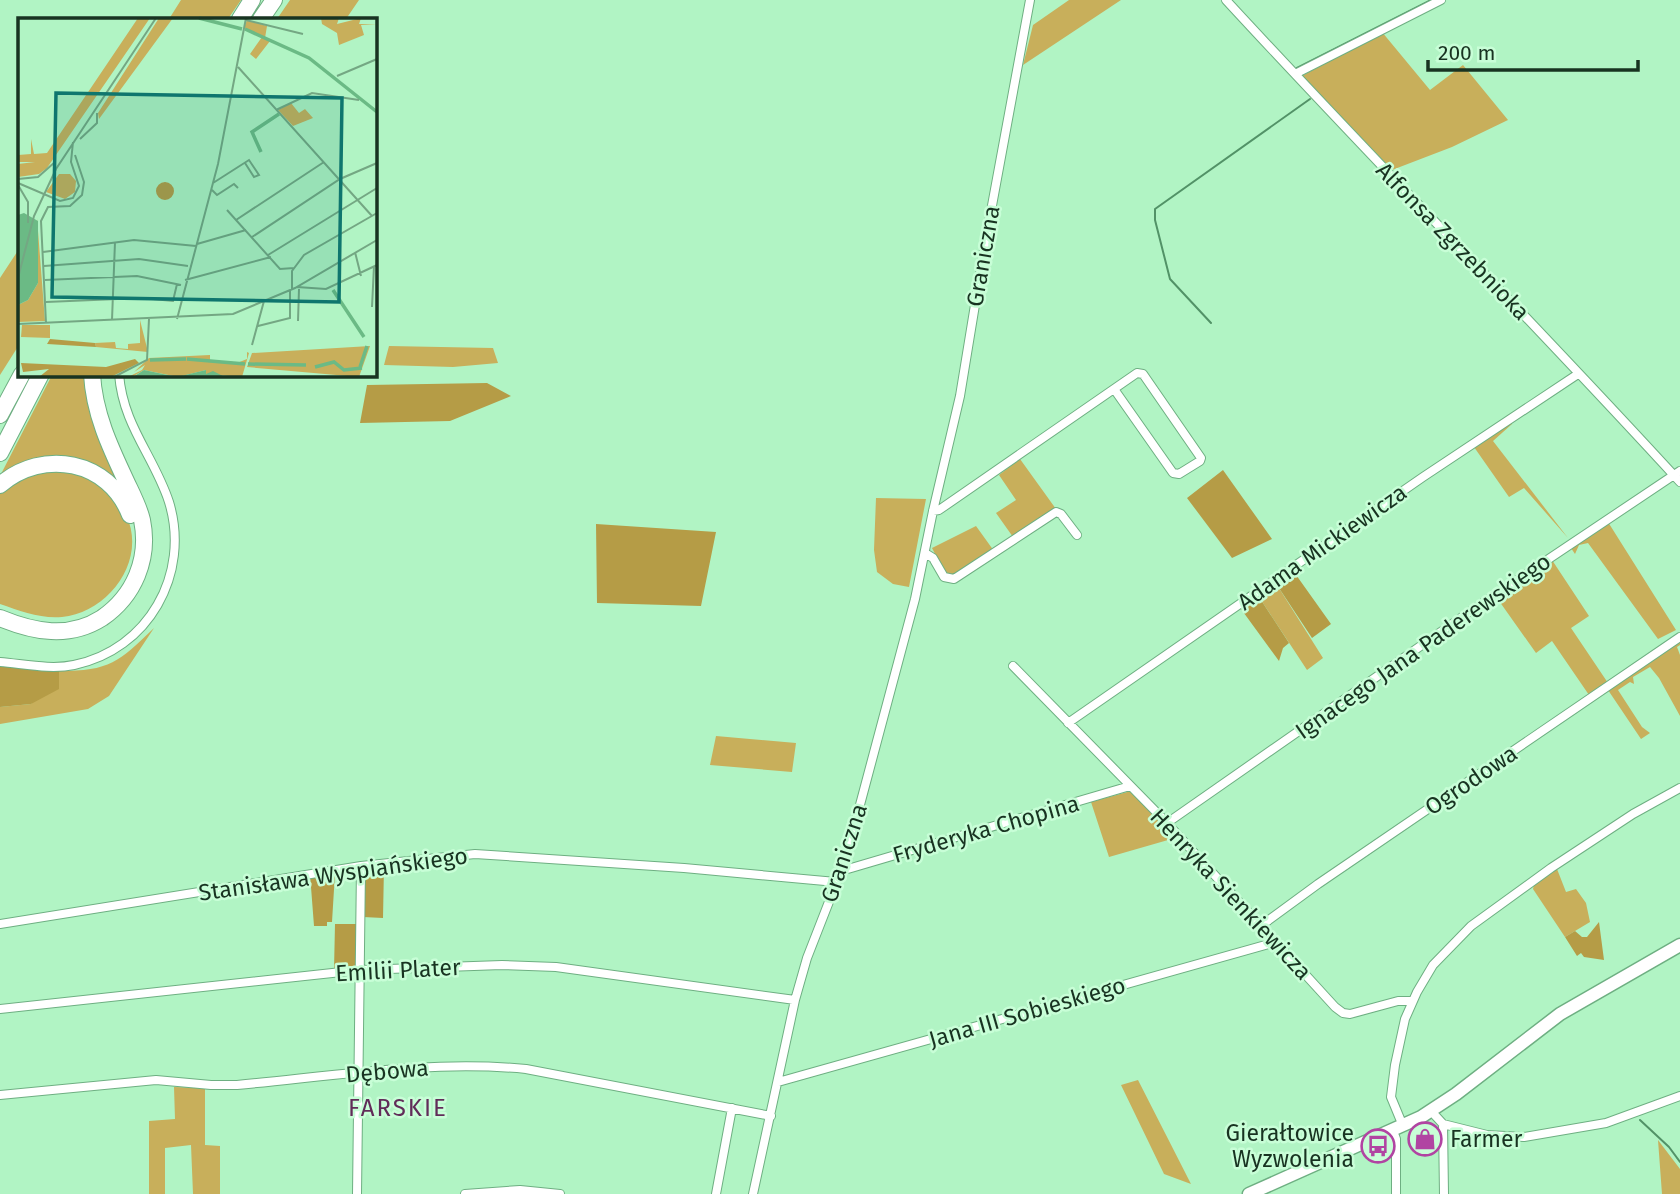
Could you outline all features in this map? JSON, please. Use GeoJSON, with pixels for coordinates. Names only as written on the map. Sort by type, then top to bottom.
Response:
{"type":"FeatureCollection","features":[{"type":"Feature","properties":{"kind":"highway"},"geometry":{"type":"LineString","coordinates":[[241,18],[253,0]]}},
{"type":"Feature","properties":{"kind":"highway"},"geometry":{"type":"LineString","coordinates":[[262,18],[274,0]]}},
{"type":"Feature","properties":{"kind":"highway"},"geometry":{"type":"LineString","coordinates":[[0,415],[4,402],[21,376]]}},
{"type":"Feature","properties":{"kind":"highway"},"geometry":{"type":"LineString","coordinates":[[0,453],[40,376]]}},
{"type":"Feature","properties":{"kind":"highway"},"geometry":{"type":"LineString","coordinates":[[0,618],[33,630],[54,632],[84,627],[98,621],[121,602],[139,572],[144,544],[142,522],[101,422],[92,376]]}},
{"type":"Feature","properties":{"kind":"highway"},"geometry":{"type":"LineString","coordinates":[[0,485],[17,472],[43,463],[68,463],[84,467],[105,479],[124,500],[133,524],[135,545],[130,569],[120,588],[93,612],[74,620],[54,622],[35,620],[0,608]]}},
{"type":"Feature","properties":{"kind":"main road"},"geometry":{"type":"LineString","coordinates":[[1249,1194],[1398,1129],[1431,1111],[1560,1014],[1680,945]]}},
{"type":"Feature","properties":{"kind":"street","name":"Graniczna"},"geometry":{"type":"LineString","coordinates":[[753,1194],[795,1000],[807,958],[841,871],[896,678],[925,553],[960,396],[1030,0]]}},
{"type":"Feature","properties":{"kind":"street","name":"Alfonsa Zgrzebnioka"},"geometry":{"type":"LineString","coordinates":[[1226,0],[1578,374],[1676,472],[1680,482]]}},
{"type":"Feature","properties":{"kind":"street"},"geometry":{"type":"LineString","coordinates":[[1295,74],[1441,0]]}},
{"type":"Feature","properties":{"kind":"street"},"geometry":{"type":"LineString","coordinates":[[933,511],[939,510],[1137,373],[1143,374],[1201,458],[1200,461],[1179,474],[1173,473],[1114,389]]}},
{"type":"Feature","properties":{"kind":"street","name":"Adama Mickiewicza"},"geometry":{"type":"LineString","coordinates":[[1068,723],[1390,500],[1578,374]]}},
{"type":"Feature","properties":{"kind":"street"},"geometry":{"type":"LineString","coordinates":[[0,662],[62,667],[97,659],[134,636],[150,618],[171,578],[176,541],[174,521],[159,479],[130,422],[119,376]]}},
{"type":"Feature","properties":{"kind":"street","name":"Ignacego Jana Paderewskiego"},"geometry":{"type":"LineString","coordinates":[[1167,823],[1676,472]]}},
{"type":"Feature","properties":{"kind":"street"},"geometry":{"type":"LineString","coordinates":[[925,553],[933,558],[944,577],[954,579],[1056,512],[1077,535]]}},
{"type":"Feature","properties":{"kind":"street","name":"Ogrodowa"},"geometry":{"type":"LineString","coordinates":[[1262,925],[1680,637]]}},
{"type":"Feature","properties":{"kind":"street","name":"Henryka Sienkiewicza"},"geometry":{"type":"LineString","coordinates":[[1013,666],[1167,823],[1335,1007],[1343,1013],[1354,1013],[1412,1000]]}},
{"type":"Feature","properties":{"kind":"street","name":"Fryderyka Chopina"},"geometry":{"type":"LineString","coordinates":[[841,871],[1130,786]]}},
{"type":"Feature","properties":{"kind":"street"},"geometry":{"type":"LineString","coordinates":[[1396,1194],[1398,1129],[1390,1090],[1401,1033],[1412,1000],[1433,965],[1471,926],[1592,841],[1680,788]]}},
{"type":"Feature","properties":{"kind":"street","name":"Stanisława Wyspiańskiego"},"geometry":{"type":"LineString","coordinates":[[0,924],[361,866],[475,855],[684,868],[836,882]]}},
{"type":"Feature","properties":{"kind":"street"},"geometry":{"type":"LineString","coordinates":[[357,1194],[361,866]]}},
{"type":"Feature","properties":{"kind":"street","name":"Jana III Sobieskiego"},"geometry":{"type":"LineString","coordinates":[[778,1082],[1276,942]]}},
{"type":"Feature","properties":{"kind":"street","name":"Emilii Plater"},"geometry":{"type":"LineString","coordinates":[[0,1009],[360,970],[502,965],[556,967],[795,1000]]}},
{"type":"Feature","properties":{"kind":"street","name":"Dębowa"},"geometry":{"type":"LineString","coordinates":[[0,1095],[156,1080],[237,1085],[359,1073],[495,1066],[526,1069],[771,1116]]}},
{"type":"Feature","properties":{"kind":"street"},"geometry":{"type":"LineString","coordinates":[[1431,1111],[1443,1124],[1487,1135],[1538,1135],[1606,1123],[1680,1097]]}},
{"type":"Feature","properties":{"kind":"street"},"geometry":{"type":"LineString","coordinates":[[716,1194],[732,1108]]}},
{"type":"Feature","properties":{"kind":"street"},"geometry":{"type":"LineString","coordinates":[[1443,1124],[1444,1194]]}},
{"type":"Feature","properties":{"kind":"street"},"geometry":{"type":"LineString","coordinates":[[466,1194],[520,1190],[560,1194]]}},
{"type":"Feature","properties":{"kind":"shaded area"},"geometry":{"type":"Polygon","coordinates":[[[181,0],[241,0],[229,18],[170,18],[181,0]]]}},
{"type":"Feature","properties":{"kind":"shaded area"},"geometry":{"type":"Polygon","coordinates":[[[290,0],[359,0],[347,18],[278,18],[290,0]]]}},
{"type":"Feature","properties":{"kind":"shaded area"},"geometry":{"type":"Polygon","coordinates":[[[1069,0],[1121,0],[1023,65],[1033,25],[1069,0]]]}},
{"type":"Feature","properties":{"kind":"shaded area"},"geometry":{"type":"Polygon","coordinates":[[[1382,32],[1430,90],[1463,65],[1508,120],[1452,147],[1392,170],[1302,76],[1382,32]]]}},
{"type":"Feature","properties":{"kind":"shaded area"},"geometry":{"type":"Polygon","coordinates":[[[18,251],[18,347],[0,375],[0,278],[18,251]]]}},
{"type":"Feature","properties":{"kind":"shaded area"},"geometry":{"type":"Polygon","coordinates":[[[389,346],[493,348],[498,363],[453,367],[384,365],[389,346]]]}},
{"type":"Feature","properties":{"kind":"shaded area"},"geometry":{"type":"Polygon","coordinates":[[[51,376],[88,376],[99,429],[134,508],[139,526],[138,563],[130,582],[121,596],[102,614],[77,625],[52,627],[26,623],[0,615],[0,612],[28,622],[57,626],[90,619],[115,601],[131,577],[138,548],[135,519],[124,492],[102,471],[70,460],[42,460],[24,465],[0,480],[51,376]]]}},
{"type":"Feature","properties":{"kind":"shaded area"},"geometry":{"type":"Polygon","coordinates":[[[487,383],[511,396],[450,421],[360,423],[367,385],[487,383]]]}},
{"type":"Feature","properties":{"kind":"shaded area"},"geometry":{"type":"Polygon","coordinates":[[[1511,421],[1512,424],[1493,441],[1568,538],[1524,488],[1509,497],[1474,447],[1511,421]]]}},
{"type":"Feature","properties":{"kind":"shaded area"},"geometry":{"type":"Polygon","coordinates":[[[1020,459],[1056,509],[1013,537],[996,513],[1016,500],[999,475],[1020,459]]]}},
{"type":"Feature","properties":{"kind":"shaded area"},"geometry":{"type":"Polygon","coordinates":[[[39,469],[90,475],[123,509],[131,532],[132,549],[128,566],[120,581],[94,606],[62,617],[38,616],[0,604],[0,492],[39,469]]]}},
{"type":"Feature","properties":{"kind":"shaded area"},"geometry":{"type":"Polygon","coordinates":[[[1223,470],[1272,539],[1232,558],[1187,498],[1223,470]]]}},
{"type":"Feature","properties":{"kind":"shaded area"},"geometry":{"type":"Polygon","coordinates":[[[876,498],[926,499],[909,587],[893,584],[877,572],[874,550],[876,498]]]}},
{"type":"Feature","properties":{"kind":"shaded area"},"geometry":{"type":"Polygon","coordinates":[[[1608,522],[1676,630],[1658,639],[1588,543],[1579,545],[1575,554],[1571,548],[1608,522]]]}},
{"type":"Feature","properties":{"kind":"shaded area"},"geometry":{"type":"Polygon","coordinates":[[[596,524],[716,532],[701,606],[597,603],[596,524]]]}},
{"type":"Feature","properties":{"kind":"shaded area"},"geometry":{"type":"Polygon","coordinates":[[[976,526],[994,551],[960,573],[946,575],[932,548],[976,526]]]}},
{"type":"Feature","properties":{"kind":"shaded area"},"geometry":{"type":"Polygon","coordinates":[[[1552,560],[1589,616],[1571,628],[1608,683],[1589,695],[1552,641],[1536,653],[1497,598],[1552,560]]]}},
{"type":"Feature","properties":{"kind":"shaded area"},"geometry":{"type":"Polygon","coordinates":[[[1294,572],[1331,624],[1312,638],[1277,585],[1294,572]]]}},
{"type":"Feature","properties":{"kind":"shaded area"},"geometry":{"type":"Polygon","coordinates":[[[1277,585],[1323,658],[1307,670],[1259,597],[1277,585]]]}},
{"type":"Feature","properties":{"kind":"shaded area"},"geometry":{"type":"Polygon","coordinates":[[[1259,597],[1289,643],[1283,648],[1279,661],[1241,609],[1259,597]]]}},
{"type":"Feature","properties":{"kind":"shaded area"},"geometry":{"type":"Polygon","coordinates":[[[154,628],[109,696],[88,709],[0,724],[0,707],[31,704],[59,671],[90,669],[112,662],[132,649],[154,628]]]}},
{"type":"Feature","properties":{"kind":"shaded area"},"geometry":{"type":"Polygon","coordinates":[[[1680,641],[1677,647],[1680,655],[1680,716],[1650,667],[1633,677],[1634,684],[1630,682],[1618,690],[1642,727],[1650,733],[1641,739],[1608,690],[1680,641]]]}},
{"type":"Feature","properties":{"kind":"shaded area"},"geometry":{"type":"Polygon","coordinates":[[[0,666],[59,670],[59,689],[31,704],[0,707],[0,666]]]}},
{"type":"Feature","properties":{"kind":"shaded area"},"geometry":{"type":"Polygon","coordinates":[[[716,736],[796,743],[792,772],[710,765],[716,736]]]}},
{"type":"Feature","properties":{"kind":"shaded area"},"geometry":{"type":"Polygon","coordinates":[[[1131,791],[1175,838],[1109,857],[1091,802],[1131,791]]]}},
{"type":"Feature","properties":{"kind":"shaded area"},"geometry":{"type":"Polygon","coordinates":[[[384,866],[383,918],[363,917],[363,868],[384,866]]]}},
{"type":"Feature","properties":{"kind":"shaded area"},"geometry":{"type":"Polygon","coordinates":[[[1557,869],[1566,892],[1576,889],[1586,903],[1590,922],[1565,937],[1533,889],[1534,885],[1557,869]]]}},
{"type":"Feature","properties":{"kind":"shaded area"},"geometry":{"type":"Polygon","coordinates":[[[335,873],[332,922],[327,922],[327,926],[314,926],[310,874],[335,873]]]}},
{"type":"Feature","properties":{"kind":"shaded area"},"geometry":{"type":"Polygon","coordinates":[[[1599,922],[1604,960],[1584,957],[1581,953],[1577,956],[1565,937],[1575,931],[1582,937],[1587,937],[1599,922]]]}},
{"type":"Feature","properties":{"kind":"shaded area"},"geometry":{"type":"Polygon","coordinates":[[[335,924],[357,924],[355,968],[334,970],[335,924]]]}},
{"type":"Feature","properties":{"kind":"shaded area"},"geometry":{"type":"Polygon","coordinates":[[[1138,1080],[1191,1184],[1164,1174],[1121,1085],[1138,1080]]]}},
{"type":"Feature","properties":{"kind":"shaded area"},"geometry":{"type":"Polygon","coordinates":[[[174,1087],[205,1088],[205,1145],[220,1146],[220,1194],[193,1194],[191,1145],[165,1148],[165,1194],[149,1194],[149,1121],[175,1119],[174,1087]]]}},
{"type":"Feature","properties":{"kind":"shaded area"},"geometry":{"type":"Polygon","coordinates":[[[1658,1140],[1680,1169],[1680,1194],[1662,1194],[1658,1140]]]}},
{"type":"Feature","properties":{"kind":"waterway"},"geometry":{"type":"LineString","coordinates":[[1297,68],[1431,0]]}},
{"type":"Feature","properties":{"kind":"waterway"},"geometry":{"type":"LineString","coordinates":[[1211,323],[1170,279],[1155,220],[1155,209],[1310,99]]}},
{"type":"Feature","properties":{"kind":"waterway"},"geometry":{"type":"LineString","coordinates":[[1640,1120],[1669,1147],[1680,1162]]}},
{"type":"Feature","properties":{"kind":"place","name":"Farmer"},"geometry":{"type":"Point","coordinates":[1425,1139]}},
{"type":"Feature","properties":{"kind":"place","name":"Gierałtowice Wyzwolenia"},"geometry":{"type":"Point","coordinates":[1378,1146]}},
{"type":"Feature","properties":{"kind":"district","name":"FARSKIE"},"geometry":{"type":"Point","coordinates":[398,1108]}}]}
